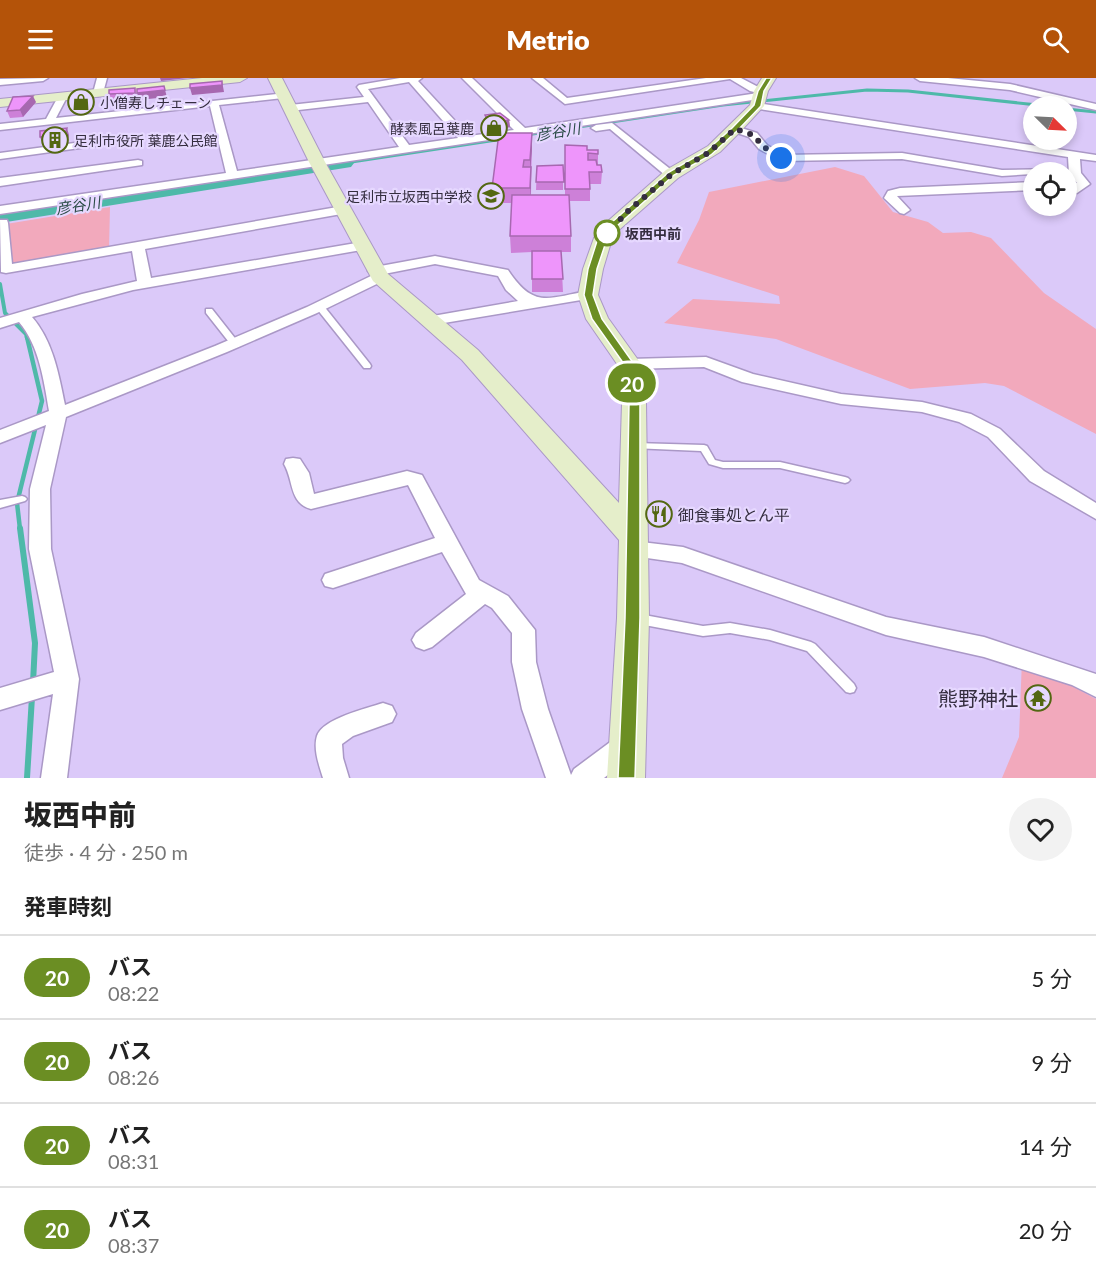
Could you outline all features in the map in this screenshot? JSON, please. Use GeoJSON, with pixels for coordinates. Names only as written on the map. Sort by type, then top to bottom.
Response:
{"type":"FeatureCollection","features":[{"type":"Feature","properties":{"kind":"street"},"geometry":{"type":"LineString","coordinates":[[0,82],[43,78]]}},
{"type":"Feature","properties":{"kind":"street"},"geometry":{"type":"LineString","coordinates":[[98,93],[102,78]]}},
{"type":"Feature","properties":{"kind":"street"},"geometry":{"type":"LineString","coordinates":[[0,103],[240,78]]}},
{"type":"Feature","properties":{"kind":"street"},"geometry":{"type":"LineString","coordinates":[[275,78],[378,274],[470,355],[633,544],[683,555],[886,626],[984,647],[1079,677],[1096,686]]}},
{"type":"Feature","properties":{"kind":"street"},"geometry":{"type":"LineString","coordinates":[[407,150],[362,87],[414,78],[466,140]]}},
{"type":"Feature","properties":{"kind":"street"},"geometry":{"type":"LineString","coordinates":[[467,78],[522,131]]}},
{"type":"Feature","properties":{"kind":"street"},"geometry":{"type":"LineString","coordinates":[[539,79],[556,78]]}},
{"type":"Feature","properties":{"kind":"street"},"geometry":{"type":"LineString","coordinates":[[652,78],[667,87]]}},
{"type":"Feature","properties":{"kind":"street"},"geometry":{"type":"LineString","coordinates":[[1,219],[320,167],[522,131],[633,103],[667,87],[726,78]]}},
{"type":"Feature","properties":{"kind":"street"},"geometry":{"type":"LineString","coordinates":[[735,78],[753,89],[759,99]]}},
{"type":"Feature","properties":{"kind":"street"},"geometry":{"type":"LineString","coordinates":[[626,778],[633,618],[634,403],[629,364],[597,319],[588,295],[593,269],[603,238],[629,210],[670,174],[708,153],[735,129],[759,99],[769,78]]}},
{"type":"Feature","properties":{"kind":"street"},"geometry":{"type":"LineString","coordinates":[[920,78],[1010,87],[1096,107]]}},
{"type":"Feature","properties":{"kind":"street"},"geometry":{"type":"LineString","coordinates":[[539,79],[565,101],[633,103],[759,99],[1096,159]]}},
{"type":"Feature","properties":{"kind":"street"},"geometry":{"type":"LineString","coordinates":[[49,122],[62,97]]}},
{"type":"Feature","properties":{"kind":"street"},"geometry":{"type":"LineString","coordinates":[[0,182],[135,138],[214,104],[369,99]]}},
{"type":"Feature","properties":{"kind":"street"},"geometry":{"type":"LineString","coordinates":[[214,104],[233,176]]}},
{"type":"Feature","properties":{"kind":"street"},"geometry":{"type":"LineString","coordinates":[[0,127],[49,122],[135,138]]}},
{"type":"Feature","properties":{"kind":"street"},"geometry":{"type":"LineString","coordinates":[[562,134],[612,126],[670,174]]}},
{"type":"Feature","properties":{"kind":"street"},"geometry":{"type":"LineString","coordinates":[[735,129],[753,135],[764,147],[781,158],[902,156],[1002,173],[1023,173]]}},
{"type":"Feature","properties":{"kind":"street"},"geometry":{"type":"LineString","coordinates":[[0,156],[135,138]]}},
{"type":"Feature","properties":{"kind":"street"},"geometry":{"type":"LineString","coordinates":[[135,138],[141,190]]}},
{"type":"Feature","properties":{"kind":"street"},"geometry":{"type":"LineString","coordinates":[[1073,162],[1074,155]]}},
{"type":"Feature","properties":{"kind":"street"},"geometry":{"type":"LineString","coordinates":[[1,219],[141,190],[233,176],[320,167]]}},
{"type":"Feature","properties":{"kind":"street"},"geometry":{"type":"LineString","coordinates":[[1077,175],[1096,178]]}},
{"type":"Feature","properties":{"kind":"street"},"geometry":{"type":"LineString","coordinates":[[1077,179],[1084,184],[1077,189]]}},
{"type":"Feature","properties":{"kind":"street"},"geometry":{"type":"LineString","coordinates":[[904,210],[890,198],[892,194],[1023,186]]}},
{"type":"Feature","properties":{"kind":"street"},"geometry":{"type":"LineString","coordinates":[[1,219],[6,269],[343,210]]}},
{"type":"Feature","properties":{"kind":"street"},"geometry":{"type":"LineString","coordinates":[[138,246],[145,284]]}},
{"type":"Feature","properties":{"kind":"street"},"geometry":{"type":"LineString","coordinates":[[0,323],[22,315],[145,284],[362,246]]}},
{"type":"Feature","properties":{"kind":"street"},"geometry":{"type":"LineString","coordinates":[[0,437],[234,344],[320,307],[378,274],[435,260],[503,273],[509,285],[523,299],[532,303]]}},
{"type":"Feature","properties":{"kind":"street"},"geometry":{"type":"LineString","coordinates":[[432,320],[588,295]]}},
{"type":"Feature","properties":{"kind":"street"},"geometry":{"type":"LineString","coordinates":[[22,315],[34,329],[50,371],[58,413],[40,489],[40,549],[67,679],[54,778]]}},
{"type":"Feature","properties":{"kind":"street"},"geometry":{"type":"LineString","coordinates":[[629,364],[706,363],[748,378],[841,399],[922,407],[965,418],[994,433],[1037,476],[1096,512]]}},
{"type":"Feature","properties":{"kind":"street"},"geometry":{"type":"LineString","coordinates":[[293,464],[299,473],[304,497],[311,501],[321,501],[407,478],[415,480],[471,586],[500,602],[523,630],[524,662],[535,709],[559,778]]}},
{"type":"Feature","properties":{"kind":"street"},"geometry":{"type":"LineString","coordinates":[[333,580],[447,542]]}},
{"type":"Feature","properties":{"kind":"street"},"geometry":{"type":"LineString","coordinates":[[424,640],[483,593]]}},
{"type":"Feature","properties":{"kind":"street"},"geometry":{"type":"LineString","coordinates":[[0,699],[67,679]]}},
{"type":"Feature","properties":{"kind":"street"},"geometry":{"type":"LineString","coordinates":[[336,778],[330,758],[329,738],[344,728],[383,714]]}},
{"type":"Feature","properties":{"kind":"street"},"geometry":{"type":"LineString","coordinates":[[583,778],[627,744]]}},
{"type":"Feature","properties":{"kind":"lane"},"geometry":{"type":"LineString","coordinates":[[320,307],[367,366]]}},
{"type":"Feature","properties":{"kind":"lane"},"geometry":{"type":"LineString","coordinates":[[209,311],[234,344]]}},
{"type":"Feature","properties":{"kind":"lane"},"geometry":{"type":"LineString","coordinates":[[635,446],[704,448],[712,462],[723,465],[780,465],[845,480]]}},
{"type":"Feature","properties":{"kind":"lane"},"geometry":{"type":"LineString","coordinates":[[0,504],[22,499]]}},
{"type":"Feature","properties":{"kind":"lane"},"geometry":{"type":"LineString","coordinates":[[633,618],[703,631],[730,628],[770,635],[811,647],[850,688]]}},
{"type":"Feature","properties":{"kind":"shaded area"},"geometry":{"type":"Polygon","coordinates":[[[835,167],[864,176],[893,212],[928,222],[943,233],[971,232],[991,238],[1044,293],[1096,329],[1096,434],[1004,386],[985,383],[910,389],[776,339],[664,323],[693,299],[780,304],[779,296],[677,263],[699,220],[709,192],[835,167]]]}},
{"type":"Feature","properties":{"kind":"shaded area"},"geometry":{"type":"Polygon","coordinates":[[[110,207],[109,249],[9,267],[6,224],[110,207]]]}},
{"type":"Feature","properties":{"kind":"shaded area"},"geometry":{"type":"Polygon","coordinates":[[[1022,659],[1096,699],[1096,778],[1002,778],[1019,737],[1022,659]]]}},
{"type":"Feature","properties":{"kind":"building"},"geometry":{"type":"Polygon","coordinates":[[[222,81],[222,85],[190,88],[190,84],[222,81]]]}},
{"type":"Feature","properties":{"kind":"building"},"geometry":{"type":"Polygon","coordinates":[[[164,86],[165,90],[137,93],[137,89],[164,86]]]}},
{"type":"Feature","properties":{"kind":"building"},"geometry":{"type":"Polygon","coordinates":[[[135,88],[135,93],[109,94],[109,90],[135,88]]]}},
{"type":"Feature","properties":{"kind":"building"},"geometry":{"type":"Polygon","coordinates":[[[33,96],[20,110],[7,111],[13,97],[33,96]]]}},
{"type":"Feature","properties":{"kind":"building"},"geometry":{"type":"Polygon","coordinates":[[[87,97],[86,102],[71,104],[73,99],[87,97]]]}},
{"type":"Feature","properties":{"kind":"building"},"geometry":{"type":"Polygon","coordinates":[[[500,113],[509,120],[490,124],[485,115],[500,113]]]}},
{"type":"Feature","properties":{"kind":"building"},"geometry":{"type":"Polygon","coordinates":[[[67,128],[65,134],[40,137],[40,131],[67,128]]]}},
{"type":"Feature","properties":{"kind":"building"},"geometry":{"type":"Polygon","coordinates":[[[499,133],[532,133],[530,160],[524,160],[523,167],[531,167],[530,188],[492,188],[499,133]]]}},
{"type":"Feature","properties":{"kind":"building"},"geometry":{"type":"Polygon","coordinates":[[[565,145],[587,146],[587,150],[598,150],[598,154],[588,153],[588,160],[596,160],[597,165],[601,165],[602,172],[589,172],[590,189],[565,189],[565,145]]]}},
{"type":"Feature","properties":{"kind":"building"},"geometry":{"type":"Polygon","coordinates":[[[563,165],[564,182],[536,182],[537,166],[563,165]]]}},
{"type":"Feature","properties":{"kind":"building"},"geometry":{"type":"Polygon","coordinates":[[[512,195],[569,195],[571,236],[510,236],[512,195]]]}},
{"type":"Feature","properties":{"kind":"building"},"geometry":{"type":"Polygon","coordinates":[[[532,251],[561,251],[563,279],[532,279],[532,251]]]}},
{"type":"Feature","properties":{"kind":"waterway","name":"彦谷川"},"geometry":{"type":"LineString","coordinates":[[526,135],[723,105],[867,90],[908,91],[1023,103]]}},
{"type":"Feature","properties":{"kind":"waterway","name":"彦谷川"},"geometry":{"type":"LineString","coordinates":[[1077,110],[1096,112]]}},
{"type":"Feature","properties":{"kind":"waterway","name":"彦谷川"},"geometry":{"type":"LineString","coordinates":[[345,163],[503,139]]}},
{"type":"Feature","properties":{"kind":"waterway","name":"彦谷川"},"geometry":{"type":"LineString","coordinates":[[0,217],[345,163]]}},
{"type":"Feature","properties":{"kind":"waterway"},"geometry":{"type":"LineString","coordinates":[[0,284],[5,313],[26,334],[27,338]]}},
{"type":"Feature","properties":{"kind":"waterway"},"geometry":{"type":"LineString","coordinates":[[20,529],[17,503],[42,401],[27,337]]}},
{"type":"Feature","properties":{"kind":"waterway"},"geometry":{"type":"LineString","coordinates":[[20,528],[35,643],[33,683]]}},
{"type":"Feature","properties":{"kind":"waterway"},"geometry":{"type":"LineString","coordinates":[[27,778],[32,697]]}},
{"type":"Feature","properties":{"kind":"bus line","name":"20"},"geometry":{"type":"LineString","coordinates":[[626,778],[633,618],[634,403],[629,364],[597,319],[588,295],[593,269],[603,238],[614,225],[672,174],[714,149],[757,106],[758,98],[769,78]]}},
{"type":"Feature","properties":{"kind":"place","name":"小僧寿しチェーン"},"geometry":{"type":"Point","coordinates":[81,102]}},
{"type":"Feature","properties":{"kind":"place","name":"酵素風呂葉鹿"},"geometry":{"type":"Point","coordinates":[494,128]}},
{"type":"Feature","properties":{"kind":"place","name":"足利市役所 葉鹿公民館"},"geometry":{"type":"Point","coordinates":[55,140]}},
{"type":"Feature","properties":{"kind":"place","name":"足利市立坂西中学校"},"geometry":{"type":"Point","coordinates":[491,196]}},
{"type":"Feature","properties":{"kind":"place","name":"坂西中前"},"geometry":{"type":"Point","coordinates":[607,233]}},
{"type":"Feature","properties":{"kind":"place","name":"御食事処とん平"},"geometry":{"type":"Point","coordinates":[659,514]}},
{"type":"Feature","properties":{"kind":"place","name":"熊野神社"},"geometry":{"type":"Point","coordinates":[1038,698]}},
{"type":"Feature","properties":{"kind":"route"},"geometry":{"type":"LineString","coordinates":[[607,233],[603,238],[629,210],[672,174],[714,149],[735,129],[753,135],[764,147],[781,158]]}}]}
